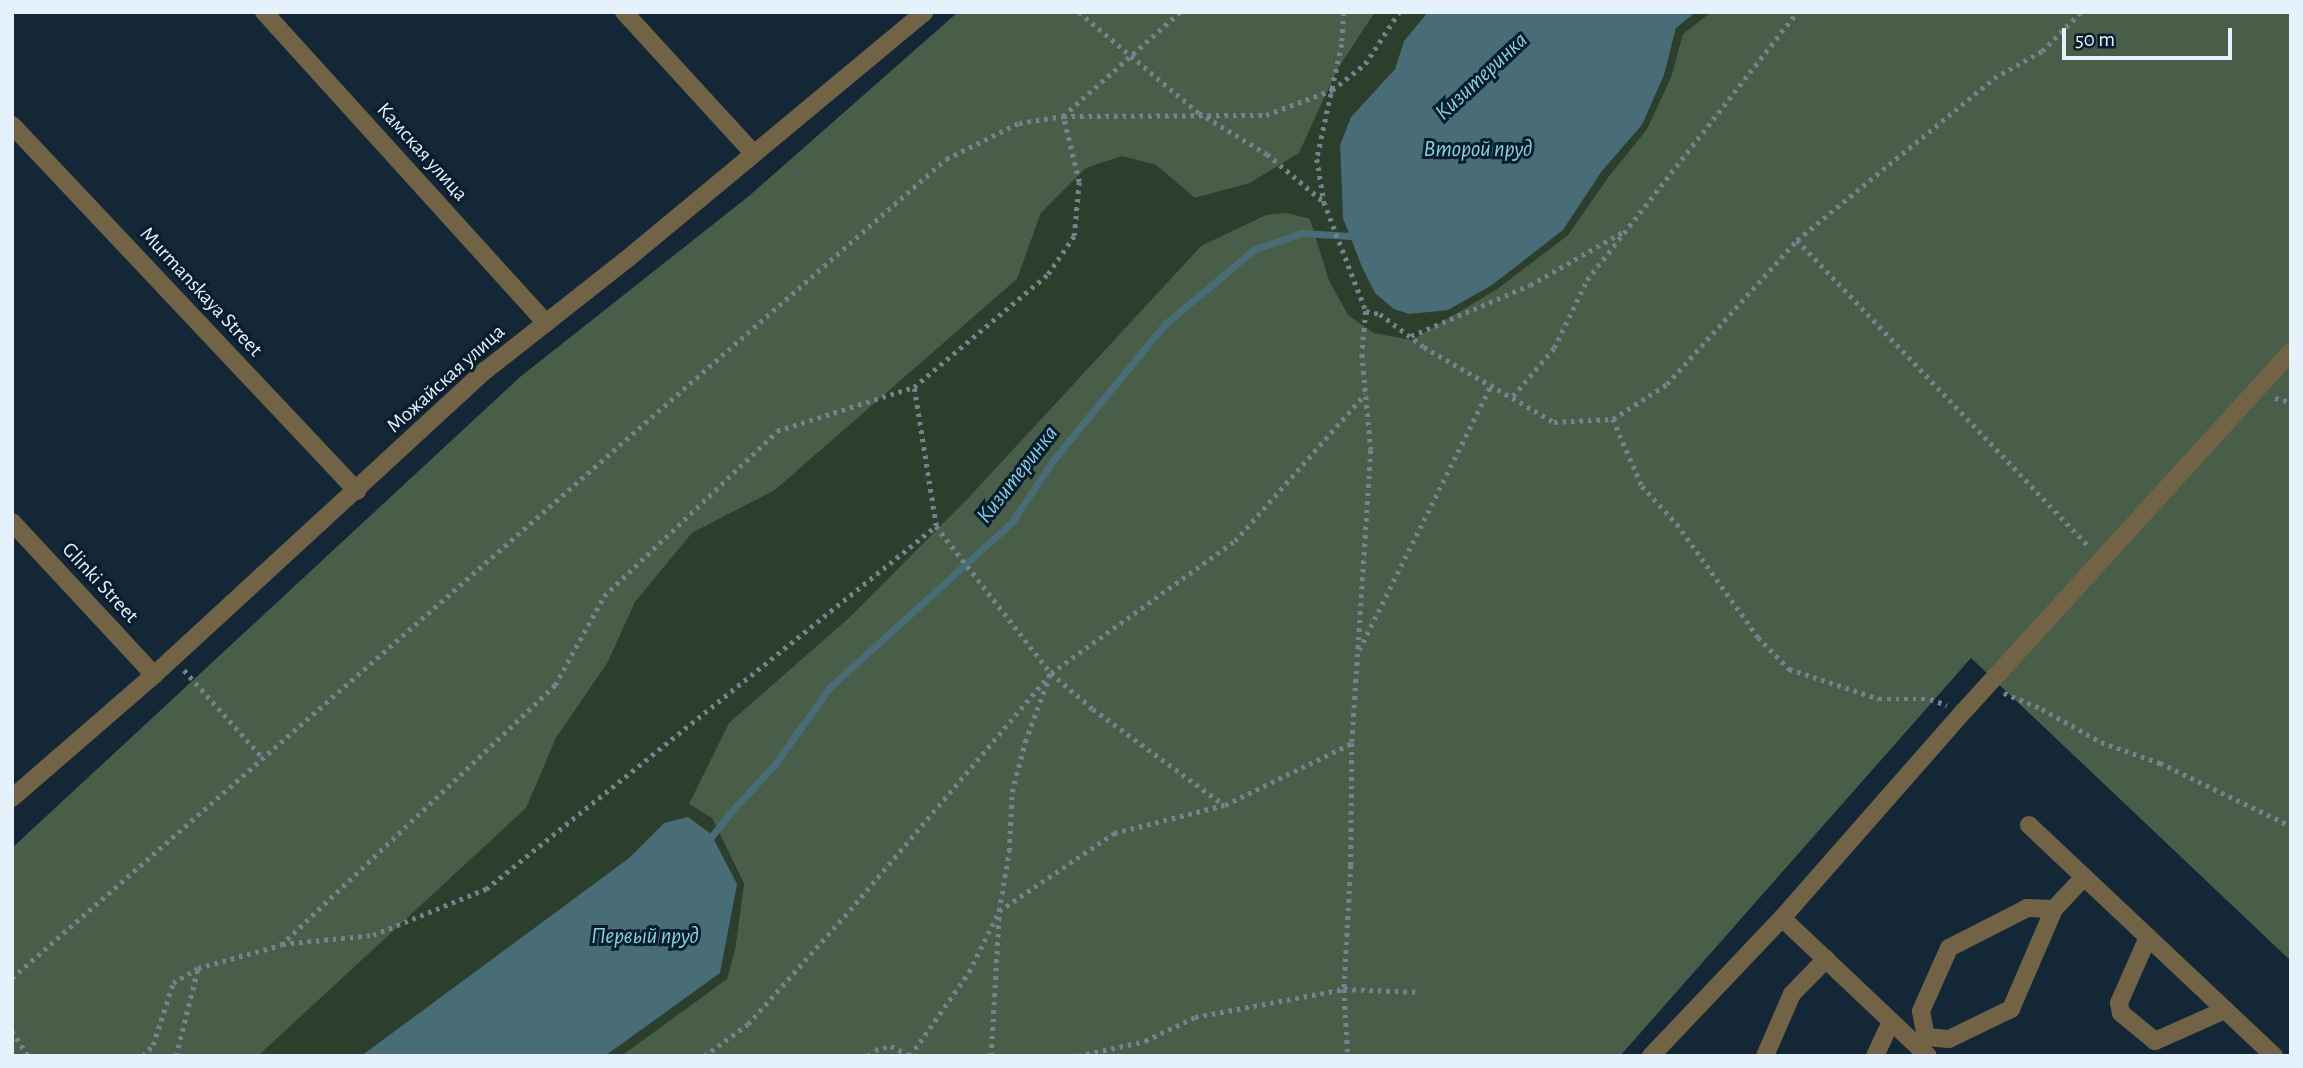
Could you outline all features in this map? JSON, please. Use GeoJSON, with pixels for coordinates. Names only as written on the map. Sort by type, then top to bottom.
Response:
{"type":"FeatureCollection","features":[{"type":"Feature","properties":{"kind":"street","name":"Камская улица"},"geometry":{"type":"LineString","coordinates":[[264,12],[546,323]]}},
{"type":"Feature","properties":{"kind":"street"},"geometry":{"type":"LineString","coordinates":[[624,12],[753,153]]}},
{"type":"Feature","properties":{"kind":"street","name":"Можайская улица"},"geometry":{"type":"LineString","coordinates":[[12,798],[173,658],[486,370],[925,12]]}},
{"type":"Feature","properties":{"kind":"street","name":"Murmanskaya Street"},"geometry":{"type":"LineString","coordinates":[[12,124],[357,491]]}},
{"type":"Feature","properties":{"kind":"street"},"geometry":{"type":"LineString","coordinates":[[1651,1056],[1782,918],[1964,711],[2291,352]]}},
{"type":"Feature","properties":{"kind":"street","name":"Glinki Street"},"geometry":{"type":"LineString","coordinates":[[12,523],[154,675]]}},
{"type":"Feature","properties":{"kind":"street"},"geometry":{"type":"LineString","coordinates":[[2029,825],[2274,1056]]}},
{"type":"Feature","properties":{"kind":"street"},"geometry":{"type":"LineString","coordinates":[[1924,1046],[1949,1039],[2011,1009],[2054,909],[2084,877]]}},
{"type":"Feature","properties":{"kind":"street"},"geometry":{"type":"LineString","coordinates":[[1924,1046],[1921,1011],[1949,948],[2027,908],[2054,909]]}},
{"type":"Feature","properties":{"kind":"street"},"geometry":{"type":"LineString","coordinates":[[1782,918],[1891,1021],[1924,1046]]}},
{"type":"Feature","properties":{"kind":"street"},"geometry":{"type":"LineString","coordinates":[[2148,937],[2119,1003],[2121,1013],[2155,1041],[2225,1010]]}},
{"type":"Feature","properties":{"kind":"street"},"geometry":{"type":"LineString","coordinates":[[1765,1056],[1792,994],[1826,959]]}},
{"type":"Feature","properties":{"kind":"street"},"geometry":{"type":"LineString","coordinates":[[1875,1056],[1891,1021]]}},
{"type":"Feature","properties":{"kind":"path"},"geometry":{"type":"LineString","coordinates":[[1079,12],[1199,113],[1267,155],[1324,202]]}},
{"type":"Feature","properties":{"kind":"path"},"geometry":{"type":"LineString","coordinates":[[1063,116],[1133,57],[1180,12]]}},
{"type":"Feature","properties":{"kind":"path"},"geometry":{"type":"LineString","coordinates":[[1345,12],[1317,159],[1324,202],[1366,312],[1362,354],[1371,450],[1352,743],[1344,989],[1348,1056]]}},
{"type":"Feature","properties":{"kind":"path"},"geometry":{"type":"LineString","coordinates":[[12,978],[946,159],[1019,123],[1063,116],[1199,113],[1266,115],[1332,90],[1365,64],[1399,12]]}},
{"type":"Feature","properties":{"kind":"path"},"geometry":{"type":"LineString","coordinates":[[1513,396],[1554,348],[1587,280],[1797,12]]}},
{"type":"Feature","properties":{"kind":"path"},"geometry":{"type":"LineString","coordinates":[[1366,312],[1380,314],[1410,336],[1554,422],[1613,419],[1667,384],[1797,240],[1994,78],[2042,51],[2081,12]]}},
{"type":"Feature","properties":{"kind":"path"},"geometry":{"type":"LineString","coordinates":[[281,944],[555,685],[604,596],[777,431],[914,387],[1048,274],[1074,236],[1079,182],[1063,116]]}},
{"type":"Feature","properties":{"kind":"path"},"geometry":{"type":"LineString","coordinates":[[1410,336],[1530,285],[1626,230]]}},
{"type":"Feature","properties":{"kind":"path"},"geometry":{"type":"LineString","coordinates":[[1797,240],[2101,560]]}},
{"type":"Feature","properties":{"kind":"path"},"geometry":{"type":"LineString","coordinates":[[1357,654],[1492,383]]}},
{"type":"Feature","properties":{"kind":"path"},"geometry":{"type":"LineString","coordinates":[[914,387],[936,526],[1051,673],[1093,709],[1225,805]]}},
{"type":"Feature","properties":{"kind":"path"},"geometry":{"type":"LineString","coordinates":[[704,1056],[748,1024],[850,910],[1051,673],[1236,541],[1366,394]]}},
{"type":"Feature","properties":{"kind":"path"},"geometry":{"type":"LineString","coordinates":[[1613,419],[1642,486],[1677,524],[1758,637],[1789,669],[1879,699],[1930,699],[1964,711]]}},
{"type":"Feature","properties":{"kind":"path"},"geometry":{"type":"LineString","coordinates":[[143,1056],[153,1045],[173,983],[198,968],[281,944],[373,935],[486,890],[936,526]]}},
{"type":"Feature","properties":{"kind":"path"},"geometry":{"type":"LineString","coordinates":[[173,658],[263,758]]}},
{"type":"Feature","properties":{"kind":"path"},"geometry":{"type":"LineString","coordinates":[[991,1056],[999,911],[1009,851],[1012,793],[1025,742],[1051,673]]}},
{"type":"Feature","properties":{"kind":"path"},"geometry":{"type":"LineString","coordinates":[[1987,686],[2042,709],[2101,741],[2160,763],[2291,826]]}},
{"type":"Feature","properties":{"kind":"path"},"geometry":{"type":"LineString","coordinates":[[868,1056],[875,1050],[891,1046],[910,1055],[969,972],[999,911],[1114,833],[1225,805],[1352,743]]}},
{"type":"Feature","properties":{"kind":"path"},"geometry":{"type":"LineString","coordinates":[[176,1056],[198,968]]}},
{"type":"Feature","properties":{"kind":"path"},"geometry":{"type":"LineString","coordinates":[[1078,1056],[1145,1041],[1195,1017],[1344,989],[1419,992]]}},
{"type":"Feature","properties":{"kind":"path"},"geometry":{"type":"LineString","coordinates":[[12,1031],[28,1056]]}},
{"type":"Feature","properties":{"kind":"shaded area"},"geometry":{"type":"Polygon","coordinates":[[[958,12],[1375,12],[1337,70],[1299,153],[1250,183],[1195,198],[1156,165],[1122,156],[1086,168],[1041,213],[1017,279],[775,490],[692,533],[635,602],[608,662],[556,738],[526,808],[258,1056],[12,1056],[12,848],[520,377],[749,196],[958,12]]]}},
{"type":"Feature","properties":{"kind":"shaded area"},"geometry":{"type":"Polygon","coordinates":[[[1375,12],[1428,12],[1404,41],[1395,69],[1351,117],[1340,145],[1343,218],[1375,293],[1530,255],[1563,230],[1602,171],[1642,125],[1664,75],[1676,28],[1696,12],[1711,12],[1683,34],[1671,77],[1647,129],[1609,176],[1568,235],[1497,289],[1412,340],[1374,333],[1348,315],[1329,280],[1310,219],[1201,246],[970,496],[851,616],[729,723],[712,818],[744,885],[735,950],[727,980],[621,1056],[605,1056],[720,973],[664,823],[629,858],[361,1056],[258,1056],[525,808],[556,738],[608,662],[635,602],[692,533],[775,490],[1017,279],[1041,213],[1086,168],[1122,156],[1156,165],[1195,198],[1250,183],[1299,153],[1337,70],[1375,12]]]}},
{"type":"Feature","properties":{"kind":"shaded area"},"geometry":{"type":"Polygon","coordinates":[[[1711,12],[2291,12],[2291,961],[1971,658],[1620,1056],[621,1056],[727,979],[735,950],[744,884],[712,818],[689,804],[729,723],[851,616],[970,496],[1201,246],[1266,215],[1287,213],[1310,219],[1329,280],[1348,315],[1374,333],[1412,340],[1497,289],[1568,235],[1609,176],[1647,129],[1671,77],[1683,34],[1711,12]]]}},
{"type":"Feature","properties":{"kind":"water","name":"Второй пруд"},"geometry":{"type":"Polygon","coordinates":[[[1428,12],[1696,12],[1676,28],[1664,75],[1642,125],[1602,171],[1563,230],[1492,285],[1448,310],[1409,314],[1394,309],[1375,293],[1362,267],[1343,218],[1340,145],[1351,117],[1395,69],[1404,41],[1428,12]]]}},
{"type":"Feature","properties":{"kind":"water","name":"Первый пруд"},"geometry":{"type":"Polygon","coordinates":[[[688,817],[711,834],[737,884],[720,973],[605,1056],[361,1056],[629,858],[664,823],[688,817]]]}},
{"type":"Feature","properties":{"kind":"waterway","name":"Кизитеринка"},"geometry":{"type":"LineString","coordinates":[[708,841],[775,764],[830,687],[1012,522],[1054,459],[1164,325],[1255,249],[1302,233],[1351,236],[1358,229]]}}]}
